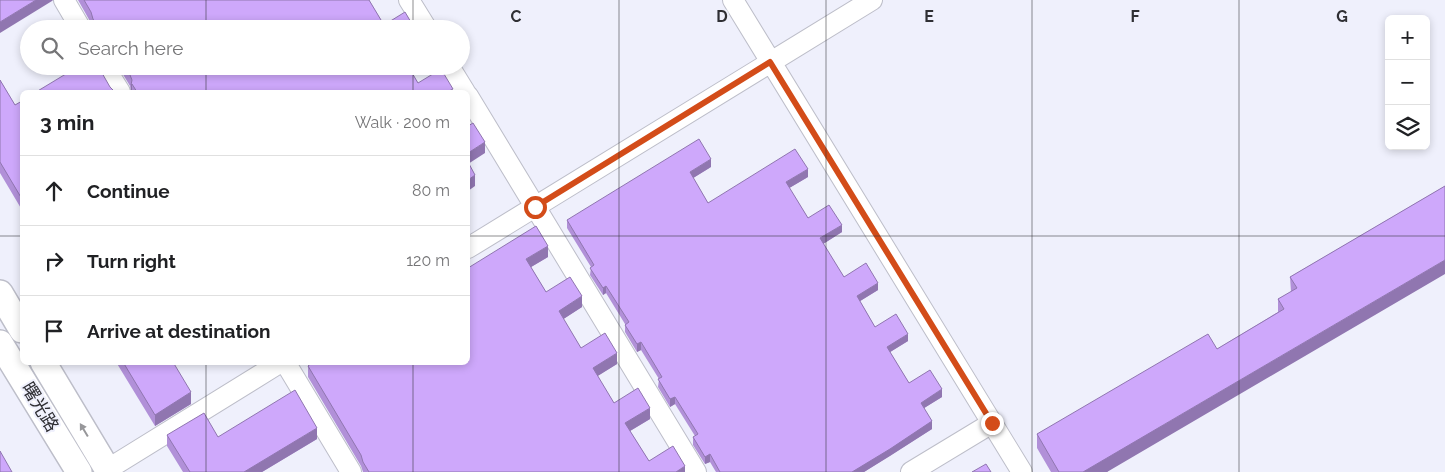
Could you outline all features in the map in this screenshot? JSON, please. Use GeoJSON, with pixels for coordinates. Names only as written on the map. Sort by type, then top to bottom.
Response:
{"type":"FeatureCollection","features":[{"type":"Feature","properties":{"kind":"street"},"geometry":{"type":"LineString","coordinates":[[64,0],[76,20]]}},
{"type":"Feature","properties":{"kind":"street"},"geometry":{"type":"LineString","coordinates":[[409,0],[421,20]]}},
{"type":"Feature","properties":{"kind":"street"},"geometry":{"type":"LineString","coordinates":[[733,0],[1022,472]]}},
{"type":"Feature","properties":{"kind":"street"},"geometry":{"type":"LineString","coordinates":[[470,247],[872,0]]}},
{"type":"Feature","properties":{"kind":"street"},"geometry":{"type":"LineString","coordinates":[[110,75],[119,90]]}},
{"type":"Feature","properties":{"kind":"street"},"geometry":{"type":"LineString","coordinates":[[455,75],[464,90]]}},
{"type":"Feature","properties":{"kind":"street"},"geometry":{"type":"LineString","coordinates":[[470,99],[696,472]]}},
{"type":"Feature","properties":{"kind":"street"},"geometry":{"type":"LineString","coordinates":[[0,293],[20,327]]}},
{"type":"Feature","properties":{"kind":"street","name":"曙光路"},"geometry":{"type":"LineString","coordinates":[[0,343],[79,472]]}},
{"type":"Feature","properties":{"kind":"street","name":"曙光路"},"geometry":{"type":"LineString","coordinates":[[44,365],[108,471]]}},
{"type":"Feature","properties":{"kind":"street"},"geometry":{"type":"LineString","coordinates":[[108,471],[278,365]]}},
{"type":"Feature","properties":{"kind":"street"},"geometry":{"type":"LineString","coordinates":[[285,365],[351,472]]}},
{"type":"Feature","properties":{"kind":"street"},"geometry":{"type":"LineString","coordinates":[[911,472],[992,423]]}},
{"type":"Feature","properties":{"kind":"building"},"geometry":{"type":"Polygon","coordinates":[[[0,0],[36,0],[0,22],[0,0]]]}},
{"type":"Feature","properties":{"kind":"building"},"geometry":{"type":"Polygon","coordinates":[[[84,0],[369,0],[381,20],[94,20],[84,0]]]}},
{"type":"Feature","properties":{"kind":"building"},"geometry":{"type":"Polygon","coordinates":[[[405,12],[410,20],[392,20],[405,12]]]}},
{"type":"Feature","properties":{"kind":"building"},"geometry":{"type":"Polygon","coordinates":[[[64,75],[103,75],[113,90],[39,90],[64,75]]]}},
{"type":"Feature","properties":{"kind":"building"},"geometry":{"type":"Polygon","coordinates":[[[130,75],[413,75],[418,83],[431,75],[445,75],[453,89],[136,90],[131,85],[130,75]]]}},
{"type":"Feature","properties":{"kind":"building"},"geometry":{"type":"Polygon","coordinates":[[[0,80],[15,105],[20,102],[20,196],[0,162],[0,80]]]}},
{"type":"Feature","properties":{"kind":"building"},"geometry":{"type":"Polygon","coordinates":[[[473,123],[485,142],[470,152],[470,125],[473,123]]]}},
{"type":"Feature","properties":{"kind":"building"},"geometry":{"type":"Polygon","coordinates":[[[699,139],[711,159],[690,172],[708,203],[795,149],[808,169],[786,182],[808,218],[829,205],[842,225],[820,238],[844,277],[866,263],[878,283],[857,296],[875,327],[896,314],[908,334],[887,347],[909,383],[930,370],[942,389],[921,403],[932,421],[852,472],[720,472],[710,454],[705,457],[693,437],[698,434],[675,397],[670,399],[658,379],[662,377],[641,342],[637,344],[625,325],[629,322],[606,286],[603,288],[590,268],[594,265],[567,220],[699,139]]]}},
{"type":"Feature","properties":{"kind":"building"},"geometry":{"type":"Polygon","coordinates":[[[470,166],[475,175],[470,179],[470,166]]]}},
{"type":"Feature","properties":{"kind":"building"},"geometry":{"type":"Polygon","coordinates":[[[1445,186],[1445,260],[1083,472],[1059,472],[1037,434],[1208,334],[1217,349],[1284,309],[1278,299],[1297,288],[1290,277],[1445,186]]]}},
{"type":"Feature","properties":{"kind":"building"},"geometry":{"type":"Polygon","coordinates":[[[536,226],[548,246],[526,259],[546,292],[570,277],[582,296],[559,311],[581,348],[605,333],[617,353],[593,368],[614,403],[638,388],[650,408],[625,423],[649,461],[673,446],[685,466],[676,472],[369,472],[361,455],[308,366],[470,365],[470,267],[536,226]]]}},
{"type":"Feature","properties":{"kind":"building"},"geometry":{"type":"Polygon","coordinates":[[[125,365],[175,365],[191,392],[155,415],[125,365]]]}},
{"type":"Feature","properties":{"kind":"building"},"geometry":{"type":"Polygon","coordinates":[[[295,390],[317,428],[244,472],[190,472],[167,435],[204,413],[218,437],[295,390]]]}},
{"type":"Feature","properties":{"kind":"building"},"geometry":{"type":"Polygon","coordinates":[[[0,451],[12,472],[0,472],[0,451]]]}},
{"type":"Feature","properties":{"kind":"building"},"geometry":{"type":"Polygon","coordinates":[[[986,464],[991,472],[972,472],[986,464]]]}},
{"type":"Feature","properties":{"kind":"route"},"geometry":{"type":"LineString","coordinates":[[535,207],[770,62],[992,423]]}}]}
